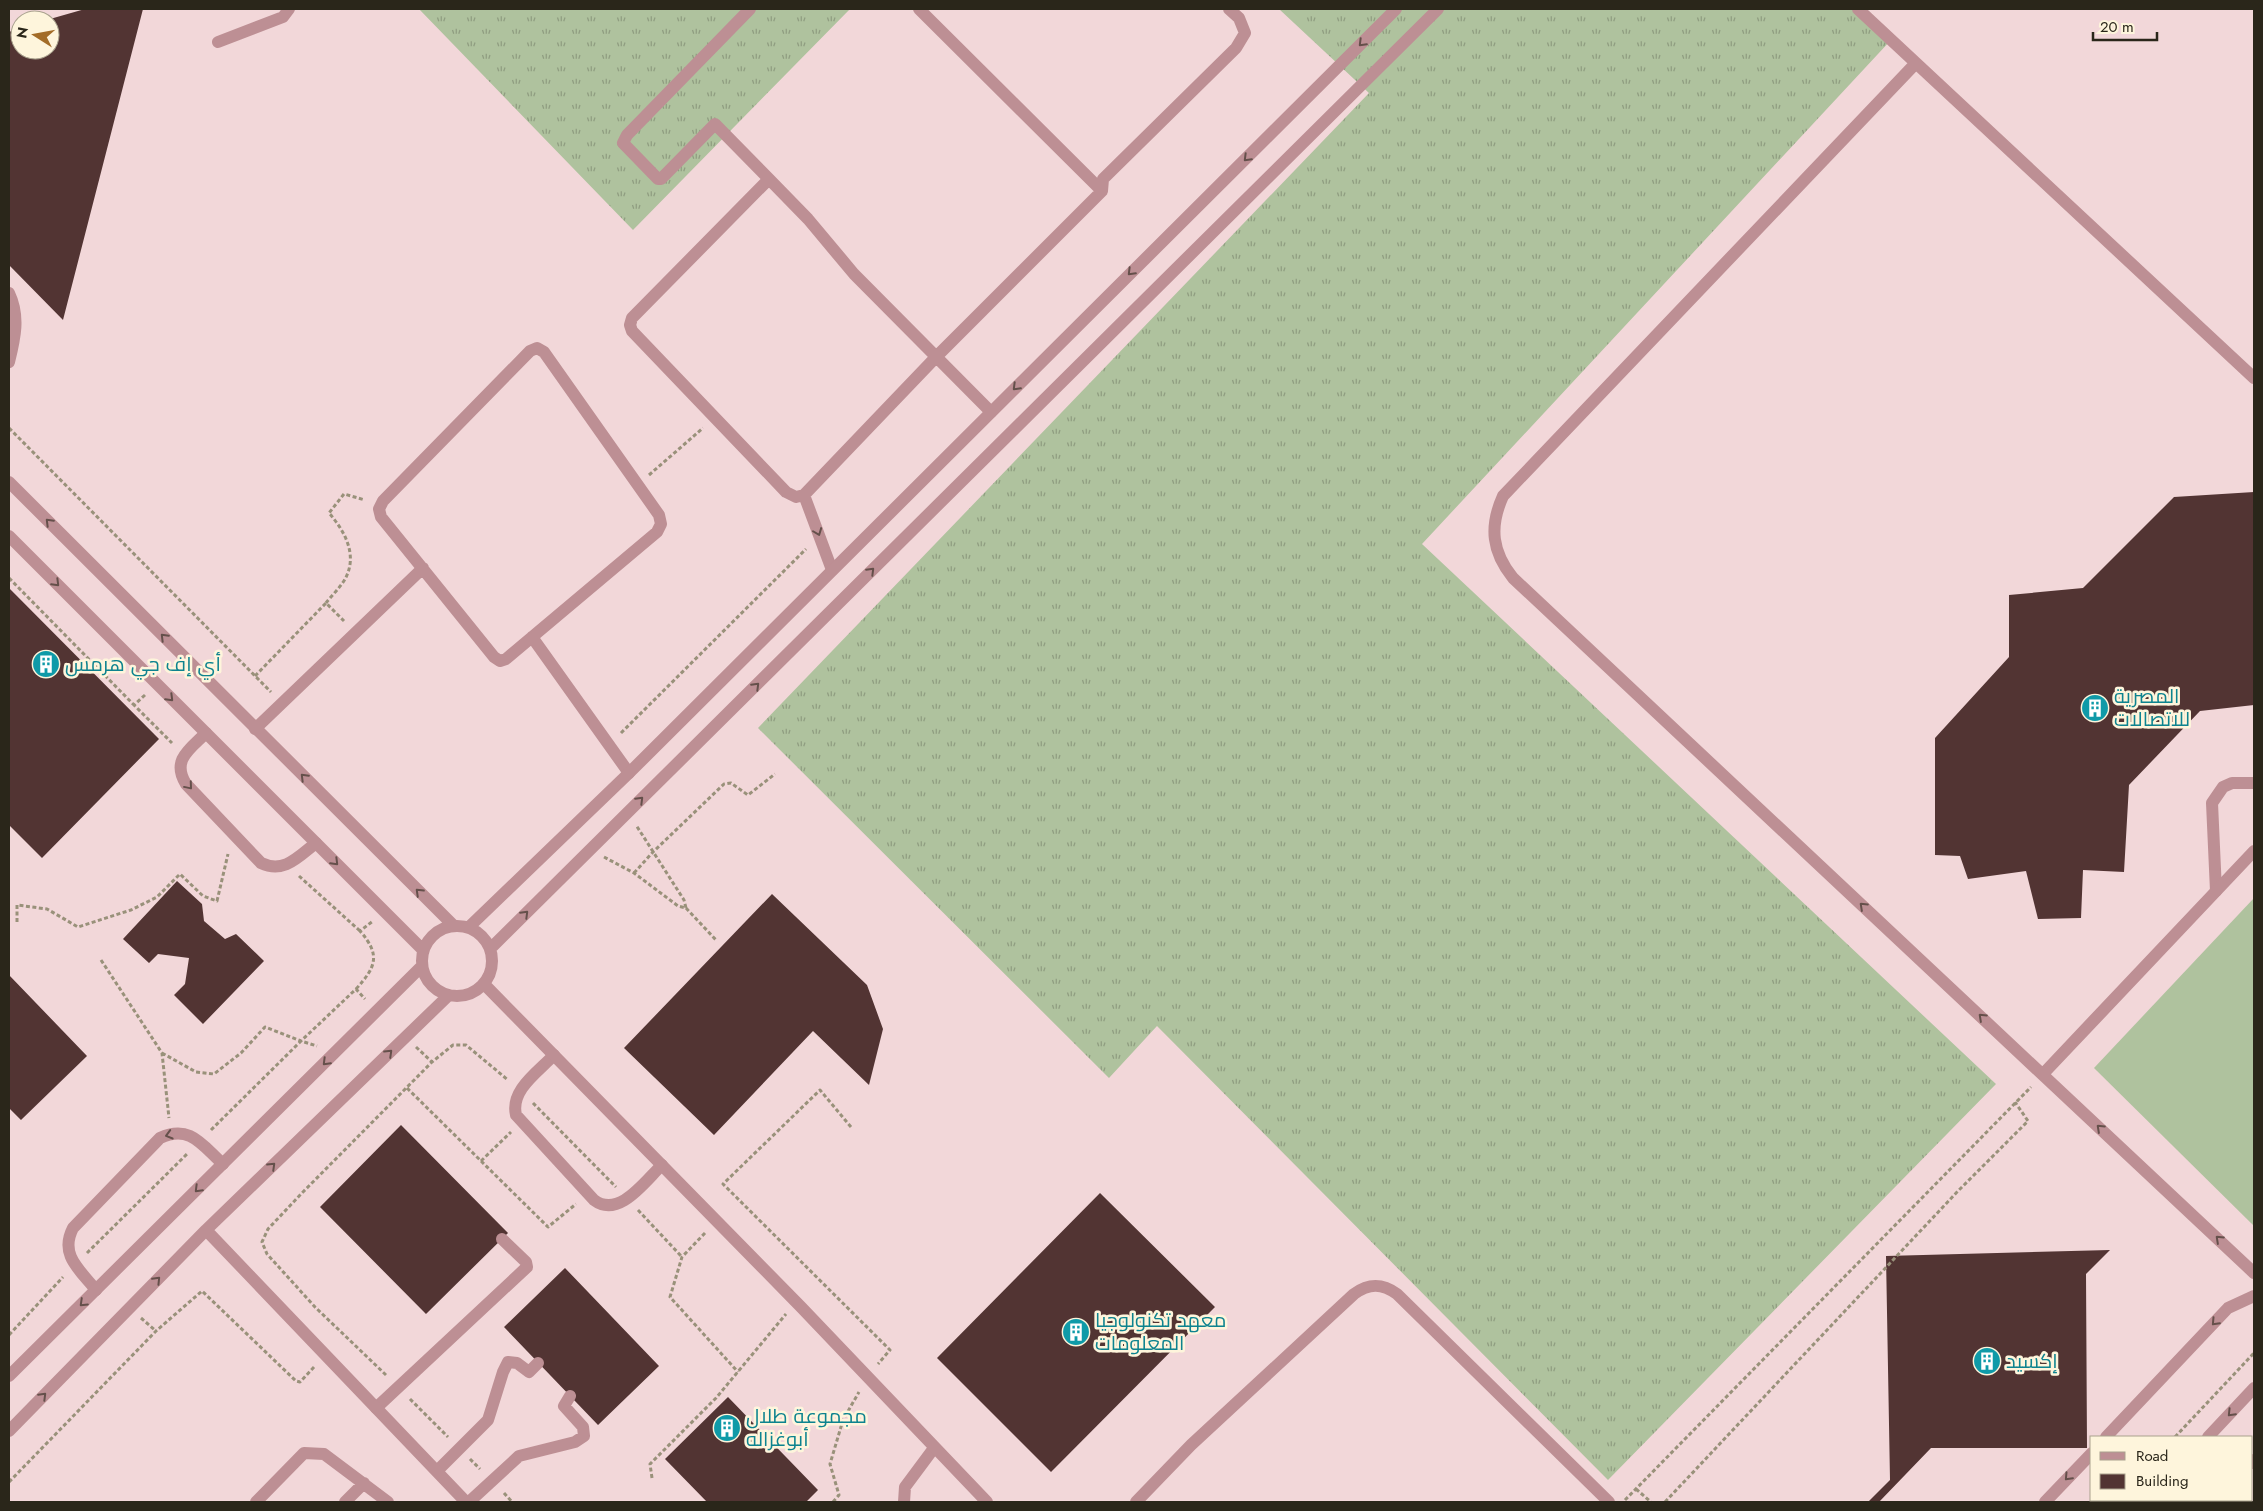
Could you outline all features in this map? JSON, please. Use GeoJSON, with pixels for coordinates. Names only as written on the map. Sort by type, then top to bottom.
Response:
{"type":"FeatureCollection","features":[{"type":"Feature","properties":{"kind":"street"},"geometry":{"type":"LineString","coordinates":[[218,42],[283,17],[289,9]]}},
{"type":"Feature","properties":{"kind":"street"},"geometry":{"type":"LineString","coordinates":[[750,9],[627,135],[623,143],[658,179],[661,179],[715,124],[808,219],[854,274],[990,412]]}},
{"type":"Feature","properties":{"kind":"street"},"geometry":{"type":"LineString","coordinates":[[919,9],[1102,191]]}},
{"type":"Feature","properties":{"kind":"street"},"geometry":{"type":"LineString","coordinates":[[769,179],[630,321],[632,331],[786,492],[796,497],[804,495],[936,356],[1102,191],[1104,179],[1243,39],[1244,26],[1239,18],[1229,9]]}},
{"type":"Feature","properties":{"kind":"street"},"geometry":{"type":"LineString","coordinates":[[469,927],[629,773],[1396,9]]}},
{"type":"Feature","properties":{"kind":"street"},"geometry":{"type":"LineString","coordinates":[[490,948],[1438,9]]}},
{"type":"Feature","properties":{"kind":"street"},"geometry":{"type":"LineString","coordinates":[[1858,9],[2254,378]]}},
{"type":"Feature","properties":{"kind":"street"},"geometry":{"type":"LineString","coordinates":[[1916,63],[1503,496],[1496,513],[1493,530],[1495,548],[1502,564],[1513,578],[2254,1272]]}},
{"type":"Feature","properties":{"kind":"street"},"geometry":{"type":"LineString","coordinates":[[9,293],[14,303],[16,317],[15,337],[9,362]]}},
{"type":"Feature","properties":{"kind":"street"},"geometry":{"type":"LineString","coordinates":[[537,348],[544,352],[661,519],[660,528],[506,659],[496,660],[381,517],[380,504],[530,351],[537,348]]}},
{"type":"Feature","properties":{"kind":"street"},"geometry":{"type":"LineString","coordinates":[[9,482],[454,926]]}},
{"type":"Feature","properties":{"kind":"street"},"geometry":{"type":"LineString","coordinates":[[804,495],[832,570]]}},
{"type":"Feature","properties":{"kind":"street"},"geometry":{"type":"LineString","coordinates":[[9,536],[423,950]]}},
{"type":"Feature","properties":{"kind":"street"},"geometry":{"type":"LineString","coordinates":[[255,728],[423,568]]}},
{"type":"Feature","properties":{"kind":"street"},"geometry":{"type":"LineString","coordinates":[[532,637],[629,773]]}},
{"type":"Feature","properties":{"kind":"street"},"geometry":{"type":"LineString","coordinates":[[206,733],[184,755],[180,764],[181,775],[261,862],[278,868],[288,866],[316,843]]}},
{"type":"Feature","properties":{"kind":"street"},"geometry":{"type":"LineString","coordinates":[[2216,891],[2212,803],[2223,787],[2232,783],[2254,783]]}},
{"type":"Feature","properties":{"kind":"street"},"geometry":{"type":"LineString","coordinates":[[2043,1074],[2254,851]]}},
{"type":"Feature","properties":{"kind":"street"},"geometry":{"type":"LineString","coordinates":[[454,926],[469,927],[485,939],[490,948],[492,967],[484,984],[468,994],[449,995],[439,992],[431,985],[422,966],[423,950],[435,934],[454,926]]}},
{"type":"Feature","properties":{"kind":"street"},"geometry":{"type":"LineString","coordinates":[[9,1376],[422,966]]}},
{"type":"Feature","properties":{"kind":"street"},"geometry":{"type":"LineString","coordinates":[[484,984],[796,1301],[986,1502]]}},
{"type":"Feature","properties":{"kind":"street"},"geometry":{"type":"LineString","coordinates":[[9,1431],[206,1230],[449,995]]}},
{"type":"Feature","properties":{"kind":"street"},"geometry":{"type":"LineString","coordinates":[[554,1055],[520,1090],[514,1106],[516,1115],[521,1123],[588,1193],[600,1204],[607,1206],[622,1203],[662,1166]]}},
{"type":"Feature","properties":{"kind":"street"},"geometry":{"type":"LineString","coordinates":[[96,1290],[76,1264],[68,1249],[68,1238],[73,1228],[160,1138],[170,1133],[182,1133],[194,1137],[223,1164]]}},
{"type":"Feature","properties":{"kind":"street"},"geometry":{"type":"LineString","coordinates":[[206,1230],[468,1502],[519,1456],[575,1442],[584,1436],[583,1427],[564,1406],[570,1396]]}},
{"type":"Feature","properties":{"kind":"street"},"geometry":{"type":"LineString","coordinates":[[376,1408],[527,1267],[526,1262],[502,1238]]}},
{"type":"Feature","properties":{"kind":"street"},"geometry":{"type":"LineString","coordinates":[[1136,1502],[1191,1446],[1354,1294],[1364,1287],[1376,1285],[1387,1287],[1397,1294],[1609,1502]]}},
{"type":"Feature","properties":{"kind":"street"},"geometry":{"type":"LineString","coordinates":[[2107,1436],[2228,1308],[2254,1296]]}},
{"type":"Feature","properties":{"kind":"street"},"geometry":{"type":"LineString","coordinates":[[438,1470],[488,1420],[502,1372],[508,1362],[517,1363],[529,1372],[538,1363]]}},
{"type":"Feature","properties":{"kind":"street"},"geometry":{"type":"LineString","coordinates":[[2209,1436],[2254,1388]]}},
{"type":"Feature","properties":{"kind":"street"},"geometry":{"type":"LineString","coordinates":[[904,1502],[905,1487],[934,1448]]}},
{"type":"Feature","properties":{"kind":"street"},"geometry":{"type":"LineString","coordinates":[[256,1502],[304,1454],[324,1454],[388,1502]]}},
{"type":"Feature","properties":{"kind":"street"},"geometry":{"type":"LineString","coordinates":[[2045,1502],[2090,1455]]}},
{"type":"Feature","properties":{"kind":"street"},"geometry":{"type":"LineString","coordinates":[[345,1502],[364,1483]]}},
{"type":"Feature","properties":{"kind":"path"},"geometry":{"type":"LineString","coordinates":[[637,485],[715,418]]}},
{"type":"Feature","properties":{"kind":"path"},"geometry":{"type":"LineString","coordinates":[[9,428],[282,703]]}},
{"type":"Feature","properties":{"kind":"path"},"geometry":{"type":"LineString","coordinates":[[255,676],[326,604],[347,574],[350,553],[342,528],[329,513],[344,494],[380,504]]}},
{"type":"Feature","properties":{"kind":"path"},"geometry":{"type":"LineString","coordinates":[[610,745],[819,537]]}},
{"type":"Feature","properties":{"kind":"path"},"geometry":{"type":"LineString","coordinates":[[9,578],[184,755]]}},
{"type":"Feature","properties":{"kind":"path"},"geometry":{"type":"LineString","coordinates":[[326,604],[356,632]]}},
{"type":"Feature","properties":{"kind":"path"},"geometry":{"type":"LineString","coordinates":[[134,705],[156,684]]}},
{"type":"Feature","properties":{"kind":"path"},"geometry":{"type":"LineString","coordinates":[[634,873],[653,852],[724,784],[731,783],[748,795],[775,774]]}},
{"type":"Feature","properties":{"kind":"path"},"geometry":{"type":"LineString","coordinates":[[628,812],[684,900],[686,908],[716,940]]}},
{"type":"Feature","properties":{"kind":"path"},"geometry":{"type":"LineString","coordinates":[[17,922],[17,906],[47,909],[78,927],[131,910],[157,897],[180,874],[203,896],[217,901],[233,833]]}},
{"type":"Feature","properties":{"kind":"path"},"geometry":{"type":"LineString","coordinates":[[591,849],[634,873],[678,906],[686,908]]}},
{"type":"Feature","properties":{"kind":"path"},"geometry":{"type":"LineString","coordinates":[[9,1335],[76,1264],[301,1040],[356,989],[370,973],[375,958],[369,941],[288,866]]}},
{"type":"Feature","properties":{"kind":"path"},"geometry":{"type":"LineString","coordinates":[[360,931],[385,912]]}},
{"type":"Feature","properties":{"kind":"path"},"geometry":{"type":"LineString","coordinates":[[100,960],[162,1054],[170,1133]]}},
{"type":"Feature","properties":{"kind":"path"},"geometry":{"type":"LineString","coordinates":[[356,989],[376,1011]]}},
{"type":"Feature","properties":{"kind":"path"},"geometry":{"type":"LineString","coordinates":[[162,1054],[196,1072],[214,1074],[241,1053],[265,1027],[335,1053]]}},
{"type":"Feature","properties":{"kind":"path"},"geometry":{"type":"LineString","coordinates":[[512,1502],[399,1387],[315,1307],[267,1254],[262,1242],[268,1229],[407,1088],[453,1045],[466,1045],[520,1090],[627,1198],[682,1257]]}},
{"type":"Feature","properties":{"kind":"path"},"geometry":{"type":"LineString","coordinates":[[1623,1502],[2043,1074]]}},
{"type":"Feature","properties":{"kind":"path"},"geometry":{"type":"LineString","coordinates":[[407,1088],[548,1227],[588,1193]]}},
{"type":"Feature","properties":{"kind":"path"},"geometry":{"type":"LineString","coordinates":[[723,1184],[820,1090],[852,1127]]}},
{"type":"Feature","properties":{"kind":"path"},"geometry":{"type":"LineString","coordinates":[[1665,1502],[1958,1191],[2028,1121],[2015,1102]]}},
{"type":"Feature","properties":{"kind":"path"},"geometry":{"type":"LineString","coordinates":[[481,1161],[521,1123]]}},
{"type":"Feature","properties":{"kind":"path"},"geometry":{"type":"LineString","coordinates":[[717,1221],[682,1257],[670,1297],[738,1372]]}},
{"type":"Feature","properties":{"kind":"path"},"geometry":{"type":"LineString","coordinates":[[9,1482],[156,1331],[202,1291],[296,1381],[300,1382],[326,1355]]}},
{"type":"Feature","properties":{"kind":"path"},"geometry":{"type":"LineString","coordinates":[[652,1478],[650,1464],[738,1372],[796,1301]]}},
{"type":"Feature","properties":{"kind":"path"},"geometry":{"type":"LineString","coordinates":[[2176,1436],[2254,1353]]}},
{"type":"Feature","properties":{"kind":"path"},"geometry":{"type":"LineString","coordinates":[[1636,1489],[1651,1502]]}},
{"type":"Feature","properties":{"kind":"shaded area"},"geometry":{"type":"Polygon","coordinates":[[[9,9],[2254,9],[2254,1502],[9,1502],[9,9]]]}},
{"type":"Feature","properties":{"kind":"green space"},"geometry":{"type":"Polygon","coordinates":[[[419,9],[850,9],[633,230],[419,9]]]}},
{"type":"Feature","properties":{"kind":"green space"},"geometry":{"type":"Polygon","coordinates":[[[1279,9],[1859,9],[1891,40],[1422,544],[1996,1084],[1608,1480],[1157,1026],[1109,1078],[758,728],[1369,93],[1279,9]]]}},
{"type":"Feature","properties":{"kind":"green space"},"geometry":{"type":"Polygon","coordinates":[[[2254,898],[2254,1226],[2094,1068],[2254,898]]]}},
{"type":"Feature","properties":{"kind":"building"},"geometry":{"type":"Polygon","coordinates":[[[85,9],[143,9],[63,320],[9,265],[9,32],[10,60],[60,60],[60,16],[85,9]]]}},
{"type":"Feature","properties":{"kind":"building","name":"المصرية للاتصالات"},"geometry":{"type":"Polygon","coordinates":[[[2254,492],[2254,705],[2200,711],[2129,785],[2124,872],[2083,870],[2081,918],[2038,919],[2026,871],[1968,879],[1960,856],[1935,855],[1935,738],[2009,657],[2009,595],[2083,588],[2174,497],[2254,492]]]}},
{"type":"Feature","properties":{"kind":"building","name":"أي إف جي هرمس"},"geometry":{"type":"Polygon","coordinates":[[[9,588],[159,739],[42,858],[9,825],[9,588]]]}},
{"type":"Feature","properties":{"kind":"building"},"geometry":{"type":"Polygon","coordinates":[[[177,881],[202,904],[204,921],[225,939],[236,934],[264,961],[203,1024],[174,995],[185,984],[189,958],[158,954],[149,963],[123,939],[177,881]]]}},
{"type":"Feature","properties":{"kind":"building"},"geometry":{"type":"Polygon","coordinates":[[[772,894],[867,985],[883,1029],[869,1085],[813,1031],[714,1135],[624,1048],[772,894]]]}},
{"type":"Feature","properties":{"kind":"building"},"geometry":{"type":"Polygon","coordinates":[[[9,975],[87,1056],[21,1120],[9,1108],[9,975]]]}},
{"type":"Feature","properties":{"kind":"building"},"geometry":{"type":"Polygon","coordinates":[[[401,1125],[508,1233],[426,1314],[320,1207],[401,1125]]]}},
{"type":"Feature","properties":{"kind":"building","name":"معهد تكنولوجيا المعلومات"},"geometry":{"type":"Polygon","coordinates":[[[1100,1193],[1215,1307],[1051,1472],[937,1358],[1100,1193]]]}},
{"type":"Feature","properties":{"kind":"building","name":"إكسيد"},"geometry":{"type":"Polygon","coordinates":[[[2110,1250],[2086,1274],[2087,1448],[1931,1448],[1879,1502],[1868,1502],[1890,1480],[1886,1256],[2110,1250]]]}},
{"type":"Feature","properties":{"kind":"building"},"geometry":{"type":"Polygon","coordinates":[[[565,1268],[659,1366],[598,1425],[504,1327],[565,1268]]]}},
{"type":"Feature","properties":{"kind":"building","name":"مجموعة طلال أبوغزاله"},"geometry":{"type":"Polygon","coordinates":[[[728,1397],[818,1490],[806,1502],[707,1502],[665,1459],[728,1397]]]}},
{"type":"Feature","properties":{"kind":"place","name":"أي إف جي هرمس"},"geometry":{"type":"Point","coordinates":[46,664]}},
{"type":"Feature","properties":{"kind":"place","name":"المصرية للاتصالات"},"geometry":{"type":"Point","coordinates":[2095,708]}},
{"type":"Feature","properties":{"kind":"place","name":"معهد تكنولوجيا المعلومات"},"geometry":{"type":"Point","coordinates":[1076,1332]}},
{"type":"Feature","properties":{"kind":"place","name":"إكسيد"},"geometry":{"type":"Point","coordinates":[1987,1361]}},
{"type":"Feature","properties":{"kind":"place","name":"مجموعة طلال أبوغزاله"},"geometry":{"type":"Point","coordinates":[727,1428]}}]}
